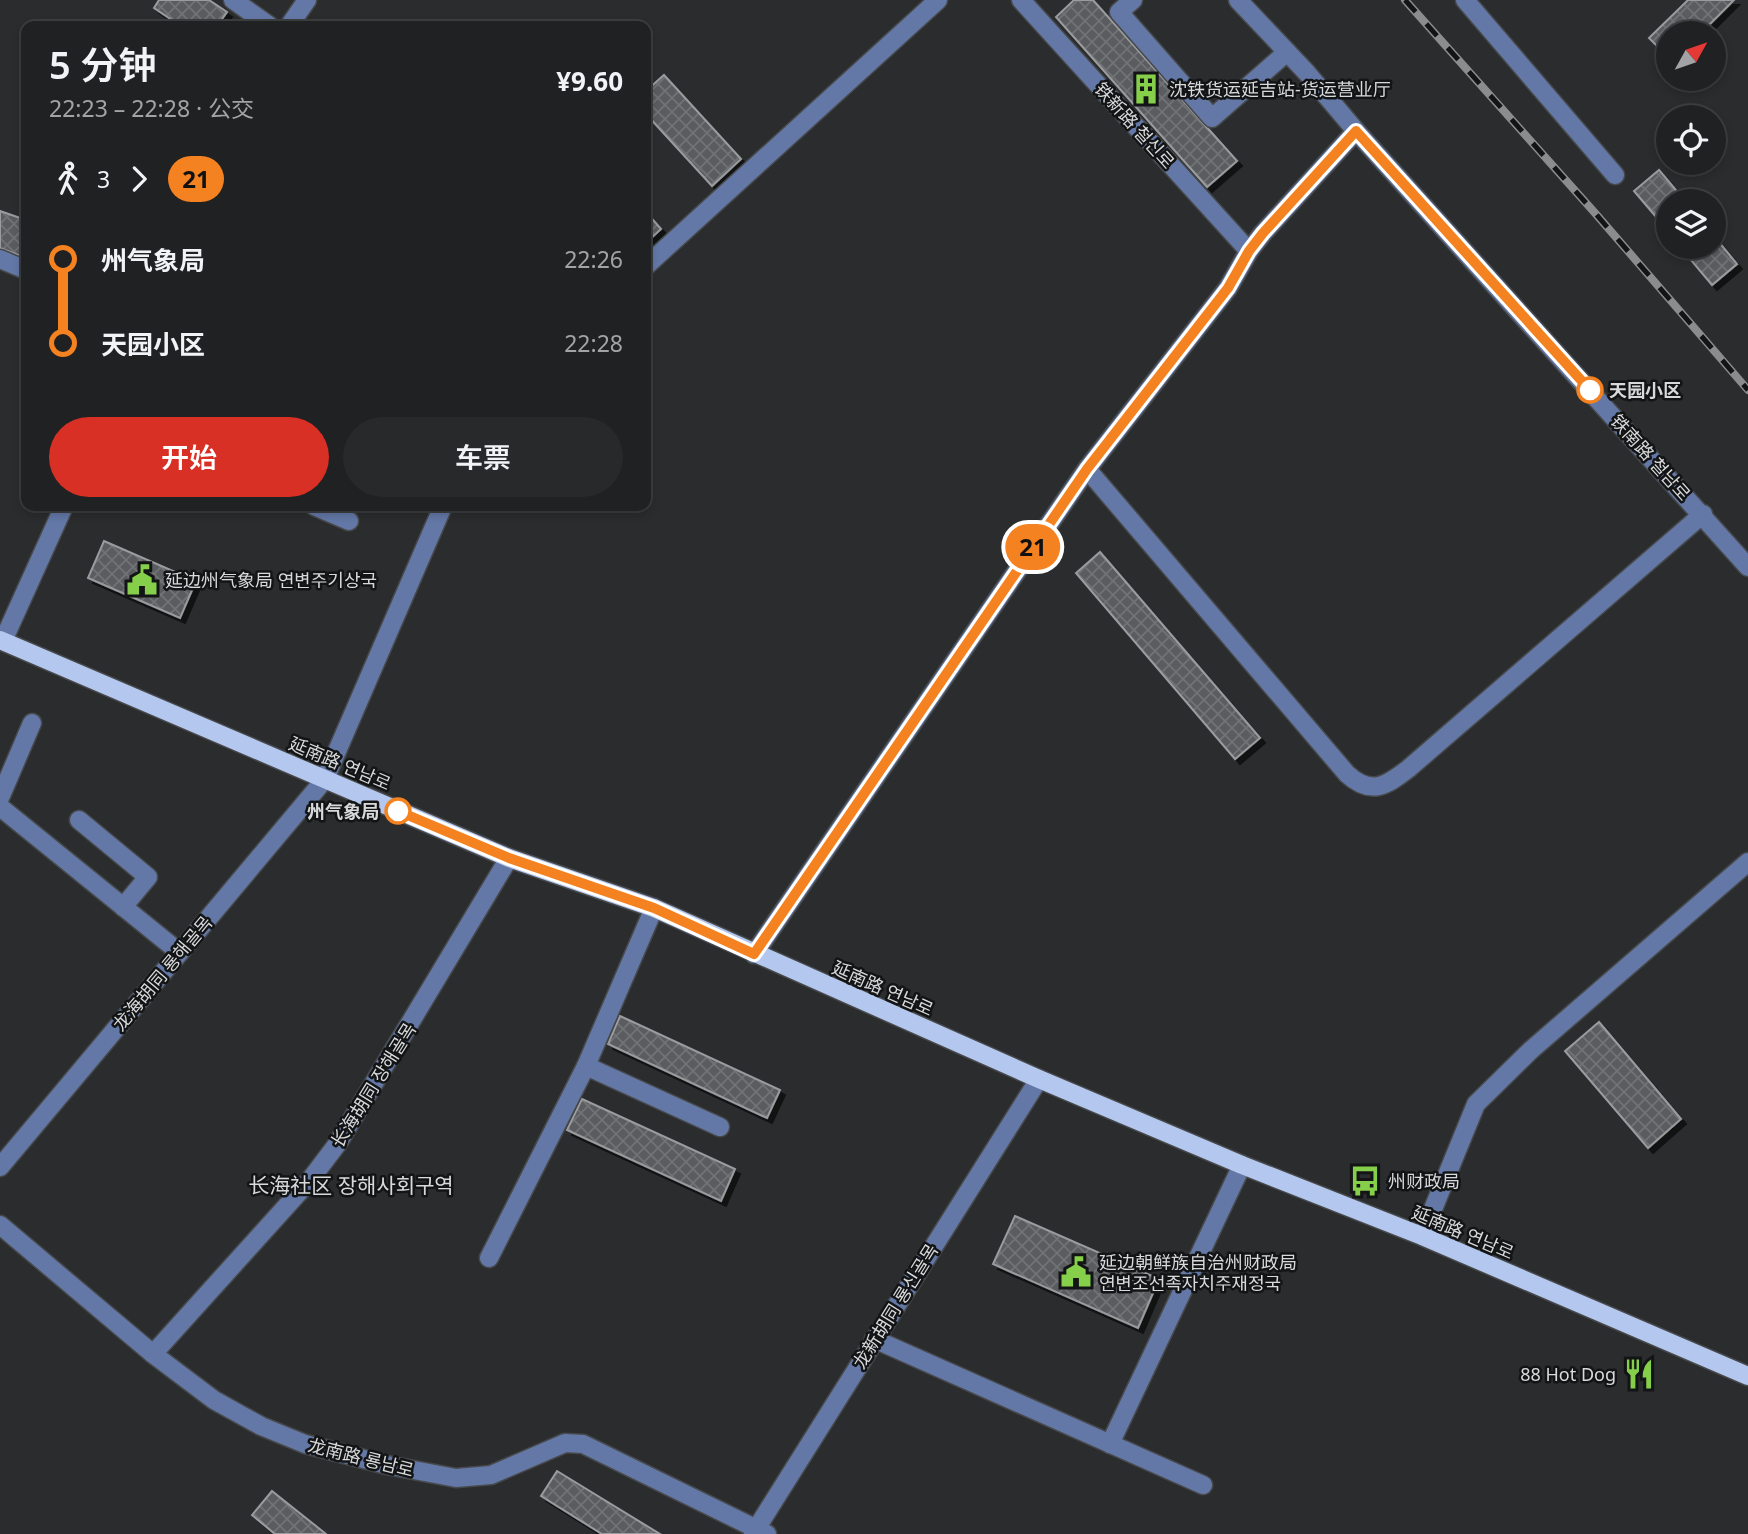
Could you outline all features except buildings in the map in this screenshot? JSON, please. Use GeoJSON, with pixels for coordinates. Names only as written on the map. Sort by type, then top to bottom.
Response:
{"type":"FeatureCollection","features":[{"type":"Feature","properties":{"kind":"main road","name":"延南路 연남로"},"geometry":{"type":"LineString","coordinates":[[1,641],[509,858],[654,908],[1039,1079],[1242,1165],[1422,1236],[1748,1376]]}},
{"type":"Feature","properties":{"kind":"street"},"geometry":{"type":"LineString","coordinates":[[233,0],[263,21]]}},
{"type":"Feature","properties":{"kind":"street"},"geometry":{"type":"LineString","coordinates":[[292,21],[307,0]]}},
{"type":"Feature","properties":{"kind":"street"},"geometry":{"type":"LineString","coordinates":[[651,261],[938,0]]}},
{"type":"Feature","properties":{"kind":"street","name":"铁新路 철신로"},"geometry":{"type":"LineString","coordinates":[[1021,0],[1249,251]]}},
{"type":"Feature","properties":{"kind":"street"},"geometry":{"type":"LineString","coordinates":[[1133,0],[1119,12],[1212,118],[1287,52]]}},
{"type":"Feature","properties":{"kind":"street","name":"铁南路 철남로"},"geometry":{"type":"LineString","coordinates":[[1238,0],[1748,567]]}},
{"type":"Feature","properties":{"kind":"street"},"geometry":{"type":"LineString","coordinates":[[1465,0],[1615,174]]}},
{"type":"Feature","properties":{"kind":"street"},"geometry":{"type":"LineString","coordinates":[[754,954],[1087,469],[1228,288],[1249,251],[1356,131]]}},
{"type":"Feature","properties":{"kind":"street"},"geometry":{"type":"LineString","coordinates":[[0,259],[21,269]]}},
{"type":"Feature","properties":{"kind":"street"},"geometry":{"type":"LineString","coordinates":[[1087,469],[1348,774],[1356,782],[1367,786],[1381,787],[1408,769],[1703,514]]}},
{"type":"Feature","properties":{"kind":"street"},"geometry":{"type":"LineString","coordinates":[[1,641],[62,511]]}},
{"type":"Feature","properties":{"kind":"street"},"geometry":{"type":"LineString","coordinates":[[326,511],[349,521]]}},
{"type":"Feature","properties":{"kind":"street","name":"龙海胡同 룡해골목"},"geometry":{"type":"LineString","coordinates":[[0,1167],[325,779],[441,511]]}},
{"type":"Feature","properties":{"kind":"street"},"geometry":{"type":"LineString","coordinates":[[0,798],[32,723]]}},
{"type":"Feature","properties":{"kind":"street"},"geometry":{"type":"LineString","coordinates":[[0,807],[179,952]]}},
{"type":"Feature","properties":{"kind":"street"},"geometry":{"type":"LineString","coordinates":[[79,820],[148,877],[123,907]]}},
{"type":"Feature","properties":{"kind":"street","name":"长海胡同 장해골목"},"geometry":{"type":"LineString","coordinates":[[153,1354],[310,1180],[338,1143],[509,858]]}},
{"type":"Feature","properties":{"kind":"street"},"geometry":{"type":"LineString","coordinates":[[1422,1236],[1476,1104],[1531,1050],[1748,862]]}},
{"type":"Feature","properties":{"kind":"street"},"geometry":{"type":"LineString","coordinates":[[489,1258],[586,1066],[654,908]]}},
{"type":"Feature","properties":{"kind":"street"},"geometry":{"type":"LineString","coordinates":[[586,1066],[720,1127]]}},
{"type":"Feature","properties":{"kind":"street","name":"龙新胡同 룡신골목"},"geometry":{"type":"LineString","coordinates":[[758,1532],[874,1339],[1039,1079]]}},
{"type":"Feature","properties":{"kind":"street"},"geometry":{"type":"LineString","coordinates":[[1110,1444],[1242,1165]]}},
{"type":"Feature","properties":{"kind":"street","name":"龙南路 룡남로"},"geometry":{"type":"LineString","coordinates":[[0,1225],[153,1354],[214,1400],[261,1426],[305,1444],[387,1465],[456,1478],[491,1475],[565,1443],[583,1444],[758,1532]]}},
{"type":"Feature","properties":{"kind":"street"},"geometry":{"type":"LineString","coordinates":[[874,1339],[1203,1485]]}},
{"type":"Feature","properties":{"kind":"railway"},"geometry":{"type":"LineString","coordinates":[[1405,0],[1748,390]]}},
{"type":"Feature","properties":{"kind":"bus line","name":"21"},"geometry":{"type":"LineString","coordinates":[[398,811],[509,858],[654,908],[754,954],[1087,469],[1228,288],[1249,251],[1263,233],[1356,131],[1590,390]]}},
{"type":"Feature","properties":{"kind":"place","name":"沈铁货运延吉站-货运营业厅"},"geometry":{"type":"Point","coordinates":[1146,89]}},
{"type":"Feature","properties":{"kind":"place","name":"天园小区"},"geometry":{"type":"Point","coordinates":[1590,390]}},
{"type":"Feature","properties":{"kind":"place","name":"延边州气象局 연변주기상국"},"geometry":{"type":"Point","coordinates":[142,580]}},
{"type":"Feature","properties":{"kind":"place","name":"州气象局"},"geometry":{"type":"Point","coordinates":[398,811]}},
{"type":"Feature","properties":{"kind":"place","name":"州财政局"},"geometry":{"type":"Point","coordinates":[1365,1181]}},
{"type":"Feature","properties":{"kind":"place","name":"延边朝鲜族自治州财政局 연변조선족자치주재정국"},"geometry":{"type":"Point","coordinates":[1076,1272]}},
{"type":"Feature","properties":{"kind":"place","name":"88 Hot Dog"},"geometry":{"type":"Point","coordinates":[1639,1374]}},
{"type":"Feature","properties":{"kind":"district","name":"长海社区 장해사회구역"},"geometry":{"type":"Point","coordinates":[351,1185]}}]}
